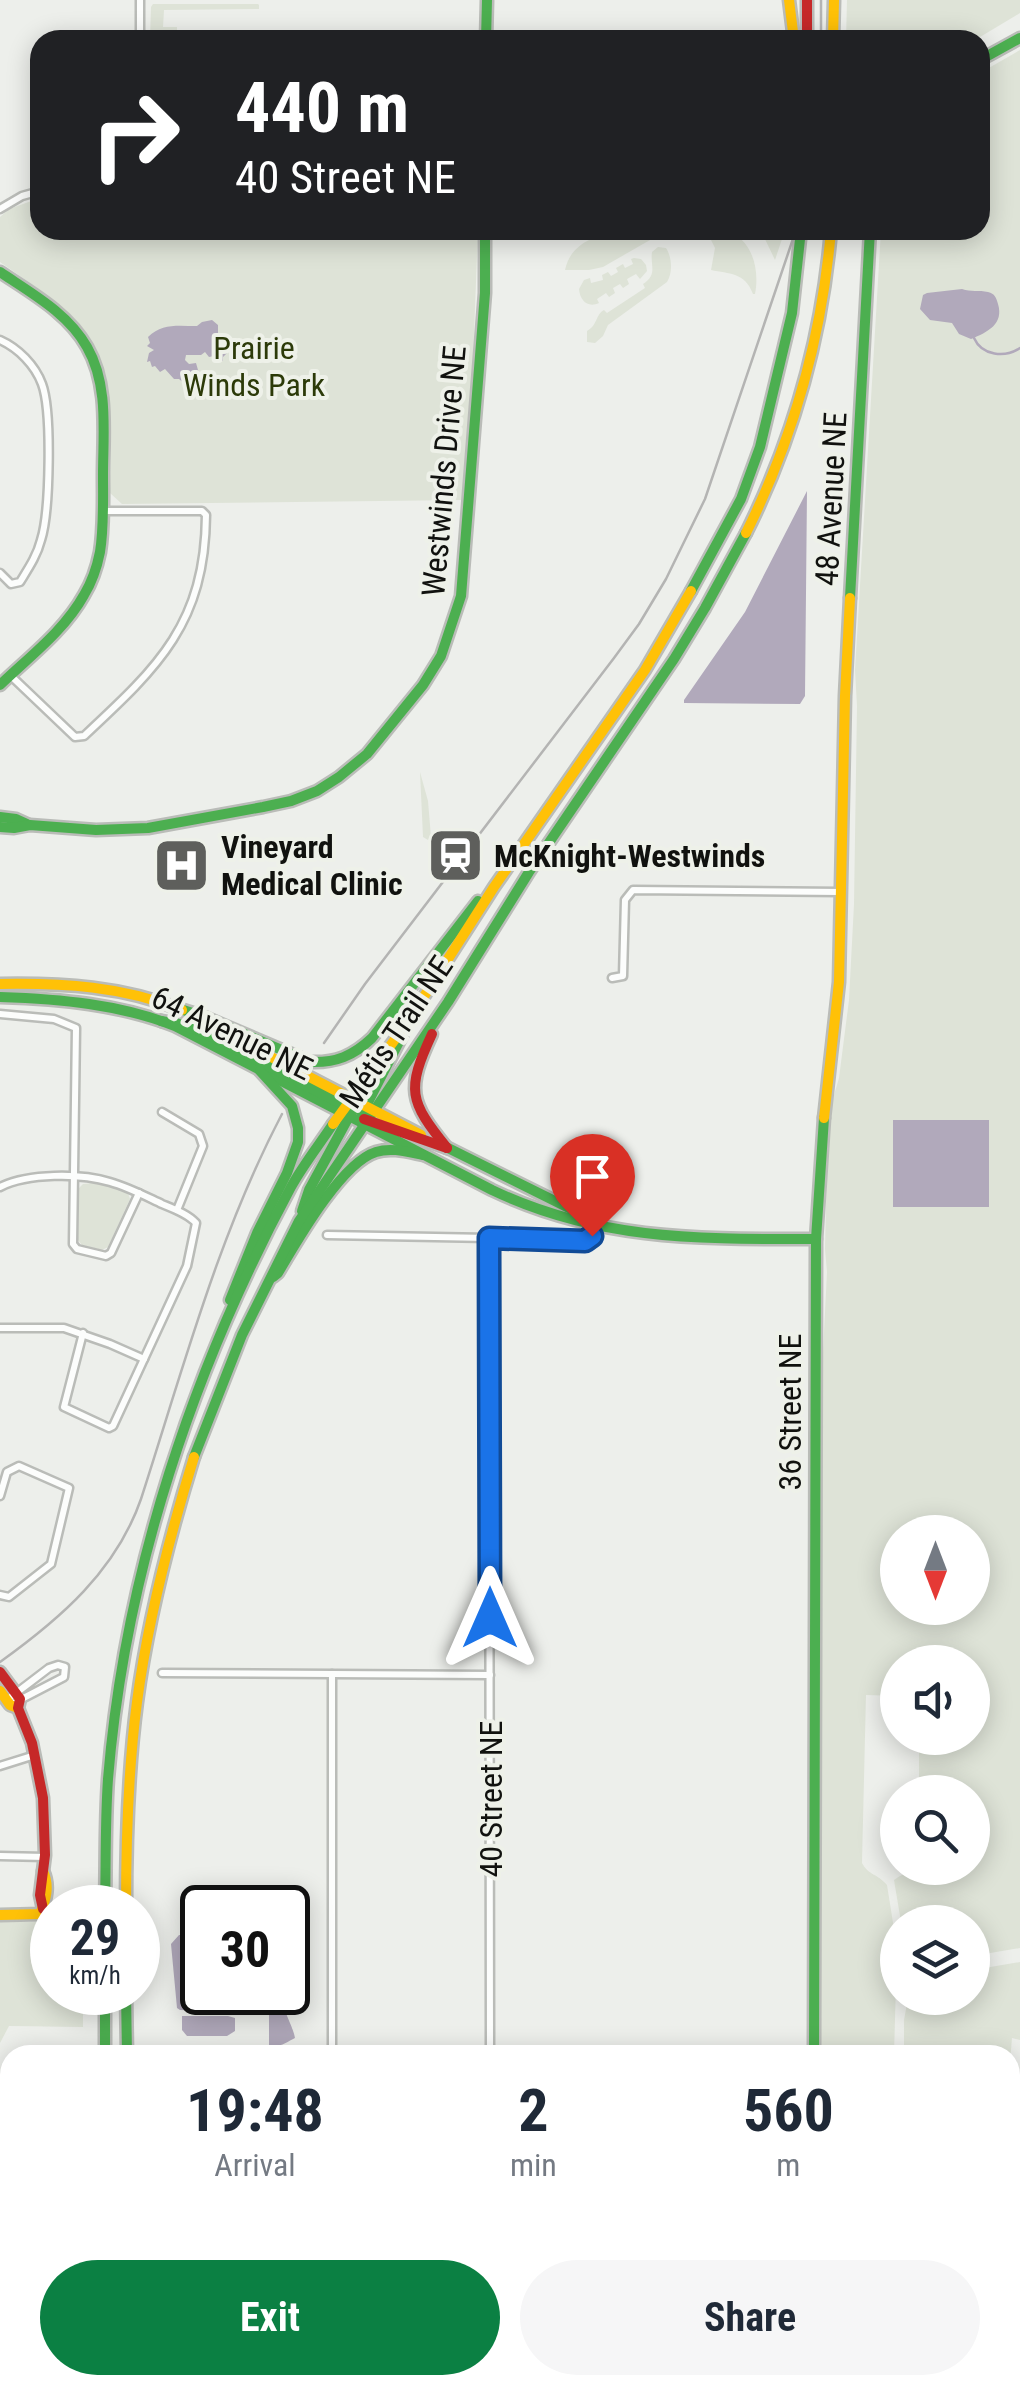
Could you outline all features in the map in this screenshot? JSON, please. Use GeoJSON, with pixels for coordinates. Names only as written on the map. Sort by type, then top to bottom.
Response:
{"type":"FeatureCollection","features":[{"type":"Feature","properties":{"kind":"main road"},"geometry":{"type":"LineString","coordinates":[[486,0],[486,30]]}},
{"type":"Feature","properties":{"kind":"main road"},"geometry":{"type":"LineString","coordinates":[[789,0],[793,30]]}},
{"type":"Feature","properties":{"kind":"main road"},"geometry":{"type":"LineString","coordinates":[[806,0],[806,30]]}},
{"type":"Feature","properties":{"kind":"main road"},"geometry":{"type":"LineString","coordinates":[[834,0],[834,30]]}},
{"type":"Feature","properties":{"kind":"main road"},"geometry":{"type":"LineString","coordinates":[[990,54],[1020,38]]}},
{"type":"Feature","properties":{"kind":"main road","name":"Westwinds Drive NE"},"geometry":{"type":"LineString","coordinates":[[0,827],[148,828],[291,801],[317,791],[352,768],[376,745],[441,656],[456,618],[463,585],[486,240]]}},
{"type":"Feature","properties":{"kind":"main road","name":"Métis Trail NE"},"geometry":{"type":"LineString","coordinates":[[126,1885],[132,1743],[158,1590],[173,1523],[246,1325],[356,1112],[398,1048],[407,1023],[494,887],[645,670],[741,500],[760,447],[792,313],[800,240]]}},
{"type":"Feature","properties":{"kind":"main road","name":"Métis Trail NE"},"geometry":{"type":"LineString","coordinates":[[106,1885],[108,1781],[130,1625],[154,1526],[223,1325],[294,1184],[449,1001],[733,560],[783,452],[806,380],[829,240]]}},
{"type":"Feature","properties":{"kind":"main road","name":"48 Avenue NE"},"geometry":{"type":"LineString","coordinates":[[844,771],[869,240]]}},
{"type":"Feature","properties":{"kind":"main road"},"geometry":{"type":"LineString","coordinates":[[0,272],[53,309],[87,346],[103,407],[102,534],[96,571],[80,603],[0,685]]}},
{"type":"Feature","properties":{"kind":"main road","name":"36 Street NE"},"geometry":{"type":"LineString","coordinates":[[814,2045],[816,1239],[820,1151],[839,982],[844,771]]}},
{"type":"Feature","properties":{"kind":"main road","name":"Westwinds Drive NE"},"geometry":{"type":"LineString","coordinates":[[0,817],[30,825]]}},
{"type":"Feature","properties":{"kind":"main road"},"geometry":{"type":"LineString","coordinates":[[177,1008],[310,1062],[340,1061],[359,1052],[372,1038],[478,900],[494,887]]}},
{"type":"Feature","properties":{"kind":"main road","name":"64 Avenue NE"},"geometry":{"type":"LineString","coordinates":[[0,984],[92,987],[177,1008],[423,1155],[532,1207],[596,1226],[676,1237],[816,1239]]}},
{"type":"Feature","properties":{"kind":"main road","name":"64 Avenue NE"},"geometry":{"type":"LineString","coordinates":[[0,997],[57,998],[162,1021],[260,1071],[448,1148],[596,1226]]}},
{"type":"Feature","properties":{"kind":"main road"},"geometry":{"type":"LineString","coordinates":[[448,1148],[414,1101],[412,1082],[449,1001]]}},
{"type":"Feature","properties":{"kind":"main road"},"geometry":{"type":"LineString","coordinates":[[162,1021],[202,1032],[356,1112]]}},
{"type":"Feature","properties":{"kind":"main road"},"geometry":{"type":"LineString","coordinates":[[223,1325],[238,1279],[298,1142],[292,1106],[260,1071]]}},
{"type":"Feature","properties":{"kind":"main road"},"geometry":{"type":"LineString","coordinates":[[268,1280],[278,1274],[320,1208],[354,1167],[382,1151],[423,1155]]}},
{"type":"Feature","properties":{"kind":"main road"},"geometry":{"type":"LineString","coordinates":[[0,1672],[37,1754],[44,1789],[43,1871],[47,1876],[46,1903],[40,1914],[0,1915]]}},
{"type":"Feature","properties":{"kind":"main road"},"geometry":{"type":"LineString","coordinates":[[105,2015],[105,2045]]}},
{"type":"Feature","properties":{"kind":"main road"},"geometry":{"type":"LineString","coordinates":[[126,2015],[127,2045]]}},
{"type":"Feature","properties":{"kind":"street"},"geometry":{"type":"LineString","coordinates":[[140,0],[140,30]]}},
{"type":"Feature","properties":{"kind":"street"},"geometry":{"type":"LineString","coordinates":[[0,209],[30,194]]}},
{"type":"Feature","properties":{"kind":"street"},"geometry":{"type":"LineString","coordinates":[[0,340],[22,354],[32,366],[47,409],[47,504],[41,540],[20,582],[11,584],[0,573]]}},
{"type":"Feature","properties":{"kind":"street"},"geometry":{"type":"LineString","coordinates":[[10,675],[75,737],[84,736],[160,662],[187,618],[202,568],[206,516],[202,511],[186,510],[102,511]]}},
{"type":"Feature","properties":{"kind":"street"},"geometry":{"type":"LineString","coordinates":[[612,978],[623,976],[625,900],[633,890],[842,892]]}},
{"type":"Feature","properties":{"kind":"street"},"geometry":{"type":"LineString","coordinates":[[0,1014],[54,1019],[76,1028],[72,1244],[77,1249],[106,1256],[140,1194]]}},
{"type":"Feature","properties":{"kind":"street"},"geometry":{"type":"LineString","coordinates":[[162,1112],[199,1134],[203,1146],[177,1210]]}},
{"type":"Feature","properties":{"kind":"street"},"geometry":{"type":"LineString","coordinates":[[0,1187],[36,1177],[112,1182],[194,1219],[196,1228],[188,1266],[114,1426],[109,1428],[64,1407],[82,1333]]}},
{"type":"Feature","properties":{"kind":"street"},"geometry":{"type":"LineString","coordinates":[[327,1235],[585,1241],[596,1226]]}},
{"type":"Feature","properties":{"kind":"street","name":"40 Street NE"},"geometry":{"type":"LineString","coordinates":[[489,1238],[490,2045]]}},
{"type":"Feature","properties":{"kind":"street"},"geometry":{"type":"LineString","coordinates":[[0,1328],[64,1328],[144,1360]]}},
{"type":"Feature","properties":{"kind":"street"},"geometry":{"type":"LineString","coordinates":[[0,1496],[7,1472],[19,1466],[68,1488],[51,1564],[9,1597],[0,1595]]}},
{"type":"Feature","properties":{"kind":"street"},"geometry":{"type":"LineString","coordinates":[[65,1667],[64,1677],[12,1699],[50,1668],[65,1667]]}},
{"type":"Feature","properties":{"kind":"street"},"geometry":{"type":"LineString","coordinates":[[162,1673],[490,1675]]}},
{"type":"Feature","properties":{"kind":"street"},"geometry":{"type":"LineString","coordinates":[[332,1674],[332,2045]]}},
{"type":"Feature","properties":{"kind":"street"},"geometry":{"type":"LineString","coordinates":[[0,1766],[37,1754]]}},
{"type":"Feature","properties":{"kind":"street"},"geometry":{"type":"LineString","coordinates":[[0,1856],[44,1857]]}},
{"type":"Feature","properties":{"kind":"green space"},"geometry":{"type":"Polygon","coordinates":[[[847,0],[1020,0],[1020,13],[990,31],[846,30],[847,0]]]}},
{"type":"Feature","properties":{"kind":"green space"},"geometry":{"type":"Polygon","coordinates":[[[258,4],[259,9],[164,10],[163,27],[177,30],[150,30],[151,7],[258,4]]]}},
{"type":"Feature","properties":{"kind":"green space"},"geometry":{"type":"Polygon","coordinates":[[[1020,50],[1020,1948],[990,1953],[990,1905],[898,1905],[895,1885],[990,1885],[990,1775],[919,1775],[919,1755],[990,1755],[990,1645],[880,1645],[880,1695],[866,1695],[862,1863],[880,1879],[880,1885],[887,1885],[890,1905],[880,1905],[880,2015],[895,2015],[894,2045],[819,2045],[819,1433],[827,1272],[827,1159],[849,1000],[855,670],[880,240],[990,240],[990,67],[1020,50]]]}},
{"type":"Feature","properties":{"kind":"green space","name":"Prairie Winds Park"},"geometry":{"type":"Polygon","coordinates":[[[30,202],[30,240],[478,240],[463,500],[122,504],[110,493],[109,398],[97,353],[70,314],[0,262],[0,217],[30,202]]]}},
{"type":"Feature","properties":{"kind":"green space"},"geometry":{"type":"Polygon","coordinates":[[[591,240],[650,240],[603,267],[565,270],[580,246],[591,240]]]}},
{"type":"Feature","properties":{"kind":"green space"},"geometry":{"type":"Polygon","coordinates":[[[711,240],[742,240],[755,265],[755,294],[741,278],[711,270],[715,248],[711,240]]]}},
{"type":"Feature","properties":{"kind":"green space"},"geometry":{"type":"Polygon","coordinates":[[[765,240],[782,240],[775,260],[765,240]]]}},
{"type":"Feature","properties":{"kind":"green space"},"geometry":{"type":"Polygon","coordinates":[[[658,247],[666,248],[670,256],[667,282],[608,325],[595,343],[587,342],[587,331],[601,312],[607,313],[645,288],[643,284],[652,273],[652,252],[658,247]]]}},
{"type":"Feature","properties":{"kind":"green space"},"geometry":{"type":"Polygon","coordinates":[[[634,258],[646,265],[647,271],[640,279],[636,274],[627,279],[629,284],[613,288],[615,293],[609,297],[606,293],[597,299],[599,303],[591,305],[583,300],[579,289],[584,280],[603,280],[602,275],[608,272],[611,276],[623,264],[625,268],[633,264],[634,258]]]}},
{"type":"Feature","properties":{"kind":"green space"},"geometry":{"type":"Polygon","coordinates":[[[420,772],[428,801],[428,840],[423,837],[420,772]]]}},
{"type":"Feature","properties":{"kind":"green space"},"geometry":{"type":"Polygon","coordinates":[[[94,1183],[128,1193],[130,1199],[108,1247],[102,1250],[82,1245],[78,1240],[79,1188],[94,1183]]]}},
{"type":"Feature","properties":{"kind":"green space"},"geometry":{"type":"Polygon","coordinates":[[[0,1920],[30,1921],[30,2015],[83,2015],[83,2027],[9,2026],[0,2043],[0,1920]]]}},
{"type":"Feature","properties":{"kind":"green space"},"geometry":{"type":"Polygon","coordinates":[[[1020,1962],[1020,2040],[1012,2038],[1011,2045],[904,2045],[905,2015],[990,2015],[990,1967],[1020,1962]]]}},
{"type":"Feature","properties":{"kind":"shaded area"},"geometry":{"type":"Polygon","coordinates":[[[985,291],[997,299],[997,322],[971,339],[959,334],[952,323],[930,320],[920,309],[927,293],[985,291]]]}},
{"type":"Feature","properties":{"kind":"shaded area"},"geometry":{"type":"Polygon","coordinates":[[[212,320],[229,351],[223,361],[215,361],[214,356],[205,352],[186,355],[185,360],[196,363],[205,376],[192,390],[165,369],[160,372],[147,362],[154,350],[147,346],[148,337],[159,329],[197,326],[212,320]]]}},
{"type":"Feature","properties":{"kind":"shaded area"},"geometry":{"type":"Polygon","coordinates":[[[807,491],[805,696],[800,704],[684,703],[745,612],[807,491]]]}},
{"type":"Feature","properties":{"kind":"shaded area"},"geometry":{"type":"Polygon","coordinates":[[[893,1120],[989,1120],[989,1207],[893,1207],[893,1120]]]}},
{"type":"Feature","properties":{"kind":"shaded area"},"geometry":{"type":"Polygon","coordinates":[[[180,1935],[180,2010],[177,2008],[171,1944],[180,1935]]]}},
{"type":"Feature","properties":{"kind":"shaded area"},"geometry":{"type":"Polygon","coordinates":[[[269,2015],[287,2015],[295,2038],[281,2045],[269,2045],[269,2015]]]}},
{"type":"Feature","properties":{"kind":"shaded area"},"geometry":{"type":"Polygon","coordinates":[[[182,2016],[228,2016],[235,2018],[235,2031],[227,2036],[187,2036],[182,2030],[182,2016]]]}},
{"type":"Feature","properties":{"kind":"waterway"},"geometry":{"type":"LineString","coordinates":[[974,338],[982,349],[994,354],[1020,348]]}},
{"type":"Feature","properties":{"kind":"tram line"},"geometry":{"type":"LineString","coordinates":[[821,0],[821,30]]}},
{"type":"Feature","properties":{"kind":"tram line"},"geometry":{"type":"LineString","coordinates":[[324,1043],[614,658],[666,579],[705,499],[793,240]]}},
{"type":"Feature","properties":{"kind":"tram line"},"geometry":{"type":"LineString","coordinates":[[0,1662],[44,1629],[84,1591],[117,1549],[130,1525],[220,1255],[282,1114]]}},
{"type":"Feature","properties":{"kind":"traffic: fast"},"geometry":{"type":"LineString","coordinates":[[486,30],[487,0]]}},
{"type":"Feature","properties":{"kind":"traffic: fast"},"geometry":{"type":"LineString","coordinates":[[990,54],[1020,38]]}},
{"type":"Feature","properties":{"kind":"traffic: fast"},"geometry":{"type":"LineString","coordinates":[[0,827],[148,828],[263,807],[317,791],[367,754],[423,685],[441,656],[461,596],[485,293],[485,240]]}},
{"type":"Feature","properties":{"kind":"traffic: fast"},"geometry":{"type":"LineString","coordinates":[[691,591],[741,499],[760,447],[792,313],[800,240]]}},
{"type":"Feature","properties":{"kind":"traffic: fast"},"geometry":{"type":"LineString","coordinates":[[850,598],[869,240]]}},
{"type":"Feature","properties":{"kind":"traffic: fast"},"geometry":{"type":"LineString","coordinates":[[0,272],[48,305],[79,335],[99,377],[104,426],[102,533],[92,580],[67,620],[0,685]]}},
{"type":"Feature","properties":{"kind":"traffic: fast"},"geometry":{"type":"LineString","coordinates":[[194,1457],[242,1335],[299,1221],[674,659],[746,533]]}},
{"type":"Feature","properties":{"kind":"traffic: fast"},"geometry":{"type":"LineString","coordinates":[[0,817],[27,824]]}},
{"type":"Feature","properties":{"kind":"traffic: fast"},"geometry":{"type":"LineString","coordinates":[[177,1008],[310,1062],[344,1057],[372,1038],[478,901]]}},
{"type":"Feature","properties":{"kind":"traffic: fast"},"geometry":{"type":"LineString","coordinates":[[0,997],[89,1004],[175,1026],[492,1190],[571,1219],[651,1234],[816,1239]]}},
{"type":"Feature","properties":{"kind":"traffic: fast"},"geometry":{"type":"LineString","coordinates":[[161,1021],[202,1032],[338,1102],[372,1111]]}},
{"type":"Feature","properties":{"kind":"traffic: fast"},"geometry":{"type":"LineString","coordinates":[[362,1114],[402,1036]]}},
{"type":"Feature","properties":{"kind":"traffic: fast"},"geometry":{"type":"LineString","coordinates":[[230,1300],[298,1142],[292,1106],[260,1071]]}},
{"type":"Feature","properties":{"kind":"traffic: fast"},"geometry":{"type":"LineString","coordinates":[[302,1211],[352,1105]]}},
{"type":"Feature","properties":{"kind":"traffic: fast"},"geometry":{"type":"LineString","coordinates":[[814,2045],[816,1239],[824,1118]]}},
{"type":"Feature","properties":{"kind":"traffic: fast"},"geometry":{"type":"LineString","coordinates":[[105,1885],[107,1795],[117,1702],[130,1625],[169,1474],[223,1327],[256,1256],[296,1179],[333,1124]]}},
{"type":"Feature","properties":{"kind":"traffic: fast"},"geometry":{"type":"LineString","coordinates":[[444,1146],[583,1215],[594,1225]]}},
{"type":"Feature","properties":{"kind":"traffic: fast"},"geometry":{"type":"LineString","coordinates":[[273,1277],[321,1205],[363,1159],[388,1150],[423,1155]]}},
{"type":"Feature","properties":{"kind":"traffic: fast"},"geometry":{"type":"LineString","coordinates":[[105,2015],[105,2045]]}},
{"type":"Feature","properties":{"kind":"traffic: fast"},"geometry":{"type":"LineString","coordinates":[[126,2015],[127,2045]]}},
{"type":"Feature","properties":{"kind":"traffic: slow"},"geometry":{"type":"LineString","coordinates":[[789,0],[793,30]]}},
{"type":"Feature","properties":{"kind":"traffic: slow"},"geometry":{"type":"LineString","coordinates":[[833,30],[834,0]]}},
{"type":"Feature","properties":{"kind":"traffic: slow"},"geometry":{"type":"LineString","coordinates":[[746,533],[778,460],[803,386],[821,309],[830,240]]}},
{"type":"Feature","properties":{"kind":"traffic: slow"},"geometry":{"type":"LineString","coordinates":[[333,1124],[407,1023],[494,887],[645,670],[691,591]]}},
{"type":"Feature","properties":{"kind":"traffic: slow"},"geometry":{"type":"LineString","coordinates":[[824,1118],[839,982],[850,598]]}},
{"type":"Feature","properties":{"kind":"traffic: slow"},"geometry":{"type":"LineString","coordinates":[[0,984],[92,988],[138,996],[182,1010]]}},
{"type":"Feature","properties":{"kind":"traffic: slow"},"geometry":{"type":"LineString","coordinates":[[196,1018],[421,1135]]}},
{"type":"Feature","properties":{"kind":"traffic: slow"},"geometry":{"type":"LineString","coordinates":[[126,1885],[130,1779],[142,1671],[160,1579],[194,1457]]}},
{"type":"Feature","properties":{"kind":"traffic: slow"},"geometry":{"type":"LineString","coordinates":[[0,1691],[10,1705],[18,1708]]}},
{"type":"Feature","properties":{"kind":"traffic: slow"},"geometry":{"type":"LineString","coordinates":[[0,1915],[40,1914],[46,1893],[43,1871]]}},
{"type":"Feature","properties":{"kind":"traffic: jam"},"geometry":{"type":"LineString","coordinates":[[807,0],[807,30]]}},
{"type":"Feature","properties":{"kind":"traffic: jam"},"geometry":{"type":"LineString","coordinates":[[432,1034],[418,1069],[416,1094],[425,1118],[447,1148]]}},
{"type":"Feature","properties":{"kind":"traffic: jam"},"geometry":{"type":"LineString","coordinates":[[364,1119],[447,1148]]}},
{"type":"Feature","properties":{"kind":"traffic: jam"},"geometry":{"type":"LineString","coordinates":[[0,1672],[20,1699],[18,1708],[32,1743],[43,1798],[45,1855],[41,1885]]}},
{"type":"Feature","properties":{"kind":"place","name":"McKnight-Westwinds"},"geometry":{"type":"Point","coordinates":[455,856]}},
{"type":"Feature","properties":{"kind":"place","name":"Vineyard Medical Clinic"},"geometry":{"type":"Point","coordinates":[182,865]}},
{"type":"Feature","properties":{"kind":"route"},"geometry":{"type":"LineString","coordinates":[[490,1618],[489,1238],[585,1241],[592,1236]]}}]}
